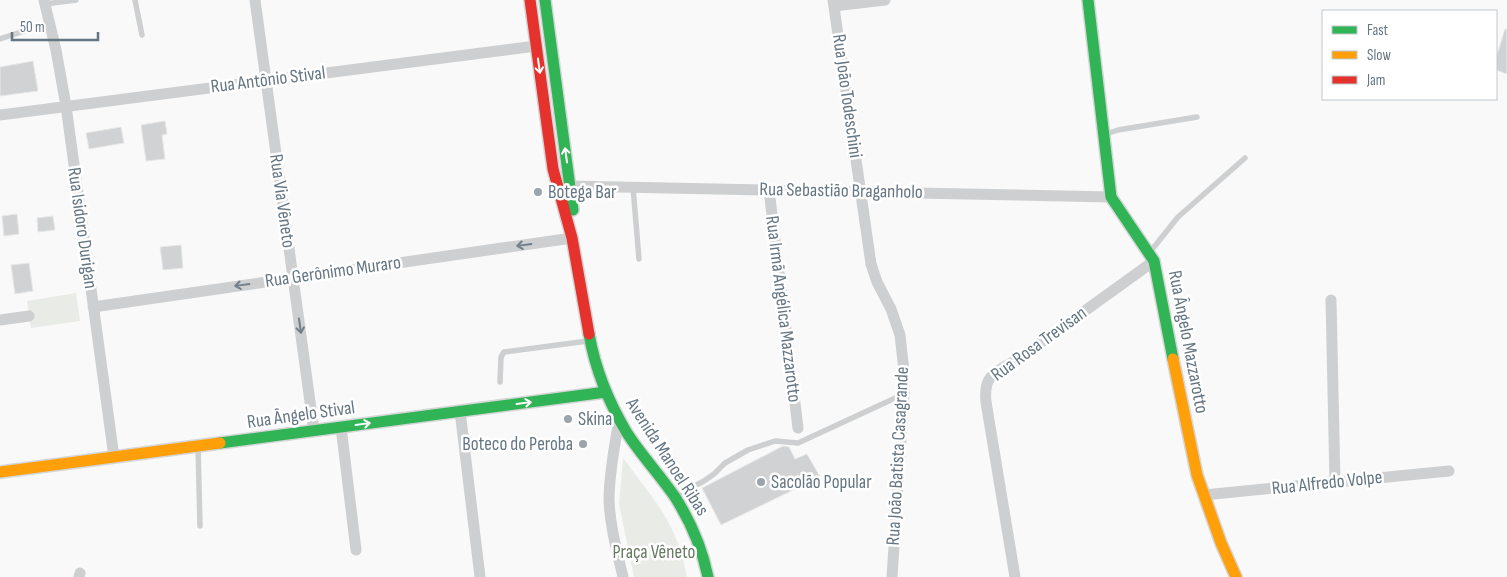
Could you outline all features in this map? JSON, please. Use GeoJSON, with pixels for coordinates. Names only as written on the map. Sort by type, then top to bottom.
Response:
{"type":"FeatureCollection","features":[{"type":"Feature","properties":{"kind":"street","name":"Rua Via Vêneto"},"geometry":{"type":"LineString","coordinates":[[255,0],[314,431]]}},
{"type":"Feature","properties":{"kind":"street","name":"Avenida Manoel Ribas"},"geometry":{"type":"LineString","coordinates":[[530,0],[554,169],[572,238],[590,341],[600,376],[619,419],[635,444],[684,510],[699,540],[708,577]]}},
{"type":"Feature","properties":{"kind":"street","name":"Avenida Manoel Ribas"},"geometry":{"type":"LineString","coordinates":[[545,0],[570,186],[573,218],[572,238]]}},
{"type":"Feature","properties":{"kind":"street"},"geometry":{"type":"LineString","coordinates":[[834,3],[885,0]]}},
{"type":"Feature","properties":{"kind":"street","name":"Rua Ângelo Mazzarotto"},"geometry":{"type":"LineString","coordinates":[[1088,0],[1111,196],[1151,257],[1192,454],[1204,495],[1236,577]]}},
{"type":"Feature","properties":{"kind":"street","name":"Rua Isidoro Durigan"},"geometry":{"type":"LineString","coordinates":[[44,2],[66,106],[114,457]]}},
{"type":"Feature","properties":{"kind":"street","name":"Rua João Todeschini"},"geometry":{"type":"LineString","coordinates":[[834,3],[873,273],[900,334]]}},
{"type":"Feature","properties":{"kind":"street","name":"Rua Antônio Stival"},"geometry":{"type":"LineString","coordinates":[[0,115],[536,46]]}},
{"type":"Feature","properties":{"kind":"street","name":"Rua Sebastião Braganholo"},"geometry":{"type":"LineString","coordinates":[[570,186],[1111,196]]}},
{"type":"Feature","properties":{"kind":"street","name":"Rua Irmã Angélica Mazzarotto"},"geometry":{"type":"LineString","coordinates":[[769,190],[798,428]]}},
{"type":"Feature","properties":{"kind":"street","name":"Rua Gerônimo Muraro"},"geometry":{"type":"LineString","coordinates":[[93,307],[572,238]]}},
{"type":"Feature","properties":{"kind":"street","name":"Rua Rosa Trevisan"},"geometry":{"type":"LineString","coordinates":[[1015,577],[986,402],[986,384],[994,373],[1018,359],[1151,257]]}},
{"type":"Feature","properties":{"kind":"street"},"geometry":{"type":"LineString","coordinates":[[1331,300],[1335,482]]}},
{"type":"Feature","properties":{"kind":"street"},"geometry":{"type":"LineString","coordinates":[[0,320],[29,316]]}},
{"type":"Feature","properties":{"kind":"street","name":"Rua João Batista Casagrande"},"geometry":{"type":"LineString","coordinates":[[892,577],[904,394],[904,371],[900,334]]}},
{"type":"Feature","properties":{"kind":"street","name":"Rua Ângelo Stival"},"geometry":{"type":"LineString","coordinates":[[0,472],[606,392]]}},
{"type":"Feature","properties":{"kind":"street"},"geometry":{"type":"LineString","coordinates":[[460,411],[480,577]]}},
{"type":"Feature","properties":{"kind":"street"},"geometry":{"type":"LineString","coordinates":[[619,419],[609,501],[623,577]]}},
{"type":"Feature","properties":{"kind":"street"},"geometry":{"type":"LineString","coordinates":[[341,427],[356,550]]}},
{"type":"Feature","properties":{"kind":"street","name":"Rua Alfredo Volpe"},"geometry":{"type":"LineString","coordinates":[[1204,495],[1449,471]]}},
{"type":"Feature","properties":{"kind":"lane"},"geometry":{"type":"LineString","coordinates":[[44,2],[76,0]]}},
{"type":"Feature","properties":{"kind":"lane"},"geometry":{"type":"LineString","coordinates":[[135,0],[142,35]]}},
{"type":"Feature","properties":{"kind":"lane"},"geometry":{"type":"LineString","coordinates":[[0,39],[49,23]]}},
{"type":"Feature","properties":{"kind":"lane"},"geometry":{"type":"LineString","coordinates":[[1104,135],[1118,130],[1197,117]]}},
{"type":"Feature","properties":{"kind":"lane"},"geometry":{"type":"LineString","coordinates":[[1151,257],[1178,217],[1245,158]]}},
{"type":"Feature","properties":{"kind":"lane"},"geometry":{"type":"LineString","coordinates":[[633,187],[640,259]]}},
{"type":"Feature","properties":{"kind":"lane"},"geometry":{"type":"LineString","coordinates":[[500,382],[501,357],[504,352],[590,341]]}},
{"type":"Feature","properties":{"kind":"lane"},"geometry":{"type":"LineString","coordinates":[[675,497],[704,481],[725,463],[748,450],[775,441],[798,443],[904,394]]}},
{"type":"Feature","properties":{"kind":"lane"},"geometry":{"type":"LineString","coordinates":[[798,428],[798,443]]}},
{"type":"Feature","properties":{"kind":"lane"},"geometry":{"type":"LineString","coordinates":[[198,446],[200,526]]}},
{"type":"Feature","properties":{"kind":"green space"},"geometry":{"type":"Polygon","coordinates":[[[76,293],[80,321],[31,328],[27,301],[76,293]]]}},
{"type":"Feature","properties":{"kind":"green space","name":"Praça Vêneto"},"geometry":{"type":"Polygon","coordinates":[[[623,458],[658,505],[670,525],[679,546],[687,577],[634,577],[619,504],[623,458]]]}},
{"type":"Feature","properties":{"kind":"building"},"geometry":{"type":"Polygon","coordinates":[[[1505,29],[1507,30],[1507,74],[1497,70],[1497,55],[1505,29]]]}},
{"type":"Feature","properties":{"kind":"building"},"geometry":{"type":"Polygon","coordinates":[[[33,61],[38,91],[0,96],[0,67],[33,61]]]}},
{"type":"Feature","properties":{"kind":"building"},"geometry":{"type":"Polygon","coordinates":[[[165,121],[167,134],[162,135],[165,159],[146,161],[141,125],[165,121]]]}},
{"type":"Feature","properties":{"kind":"building"},"geometry":{"type":"Polygon","coordinates":[[[121,127],[124,143],[89,149],[86,133],[121,127]]]}},
{"type":"Feature","properties":{"kind":"building"},"geometry":{"type":"Polygon","coordinates":[[[17,214],[19,234],[4,236],[2,216],[17,214]]]}},
{"type":"Feature","properties":{"kind":"building"},"geometry":{"type":"Polygon","coordinates":[[[53,216],[55,230],[38,232],[37,218],[53,216]]]}},
{"type":"Feature","properties":{"kind":"building"},"geometry":{"type":"Polygon","coordinates":[[[181,245],[183,268],[163,270],[160,247],[181,245]]]}},
{"type":"Feature","properties":{"kind":"building"},"geometry":{"type":"Polygon","coordinates":[[[29,263],[33,291],[15,294],[11,265],[29,263]]]}},
{"type":"Feature","properties":{"kind":"building","name":"Sacolão Popular"},"geometry":{"type":"Polygon","coordinates":[[[783,446],[789,447],[795,459],[807,454],[820,477],[721,525],[702,488],[783,446]]]}},
{"type":"Feature","properties":{"kind":"traffic: fast"},"geometry":{"type":"LineString","coordinates":[[545,0],[573,210]]}},
{"type":"Feature","properties":{"kind":"traffic: fast"},"geometry":{"type":"LineString","coordinates":[[1088,0],[1111,197],[1154,261],[1173,359]]}},
{"type":"Feature","properties":{"kind":"traffic: fast"},"geometry":{"type":"LineString","coordinates":[[589,334],[599,372],[614,410],[632,441],[681,506],[699,546],[708,577]]}},
{"type":"Feature","properties":{"kind":"traffic: fast"},"geometry":{"type":"LineString","coordinates":[[220,443],[606,392]]}},
{"type":"Feature","properties":{"kind":"traffic: slow"},"geometry":{"type":"LineString","coordinates":[[1173,359],[1197,475],[1221,543],[1236,577]]}},
{"type":"Feature","properties":{"kind":"traffic: slow"},"geometry":{"type":"LineString","coordinates":[[0,472],[220,443]]}},
{"type":"Feature","properties":{"kind":"traffic: jam"},"geometry":{"type":"LineString","coordinates":[[530,0],[553,169],[572,238],[589,334]]}},
{"type":"Feature","properties":{"kind":"place","name":"Botega Bar"},"geometry":{"type":"Point","coordinates":[538,192]}},
{"type":"Feature","properties":{"kind":"place","name":"Skina"},"geometry":{"type":"Point","coordinates":[568,419]}},
{"type":"Feature","properties":{"kind":"place","name":"Boteco do Peroba"},"geometry":{"type":"Point","coordinates":[583,444]}},
{"type":"Feature","properties":{"kind":"place","name":"Sacolão Popular"},"geometry":{"type":"Point","coordinates":[761,482]}}]}
